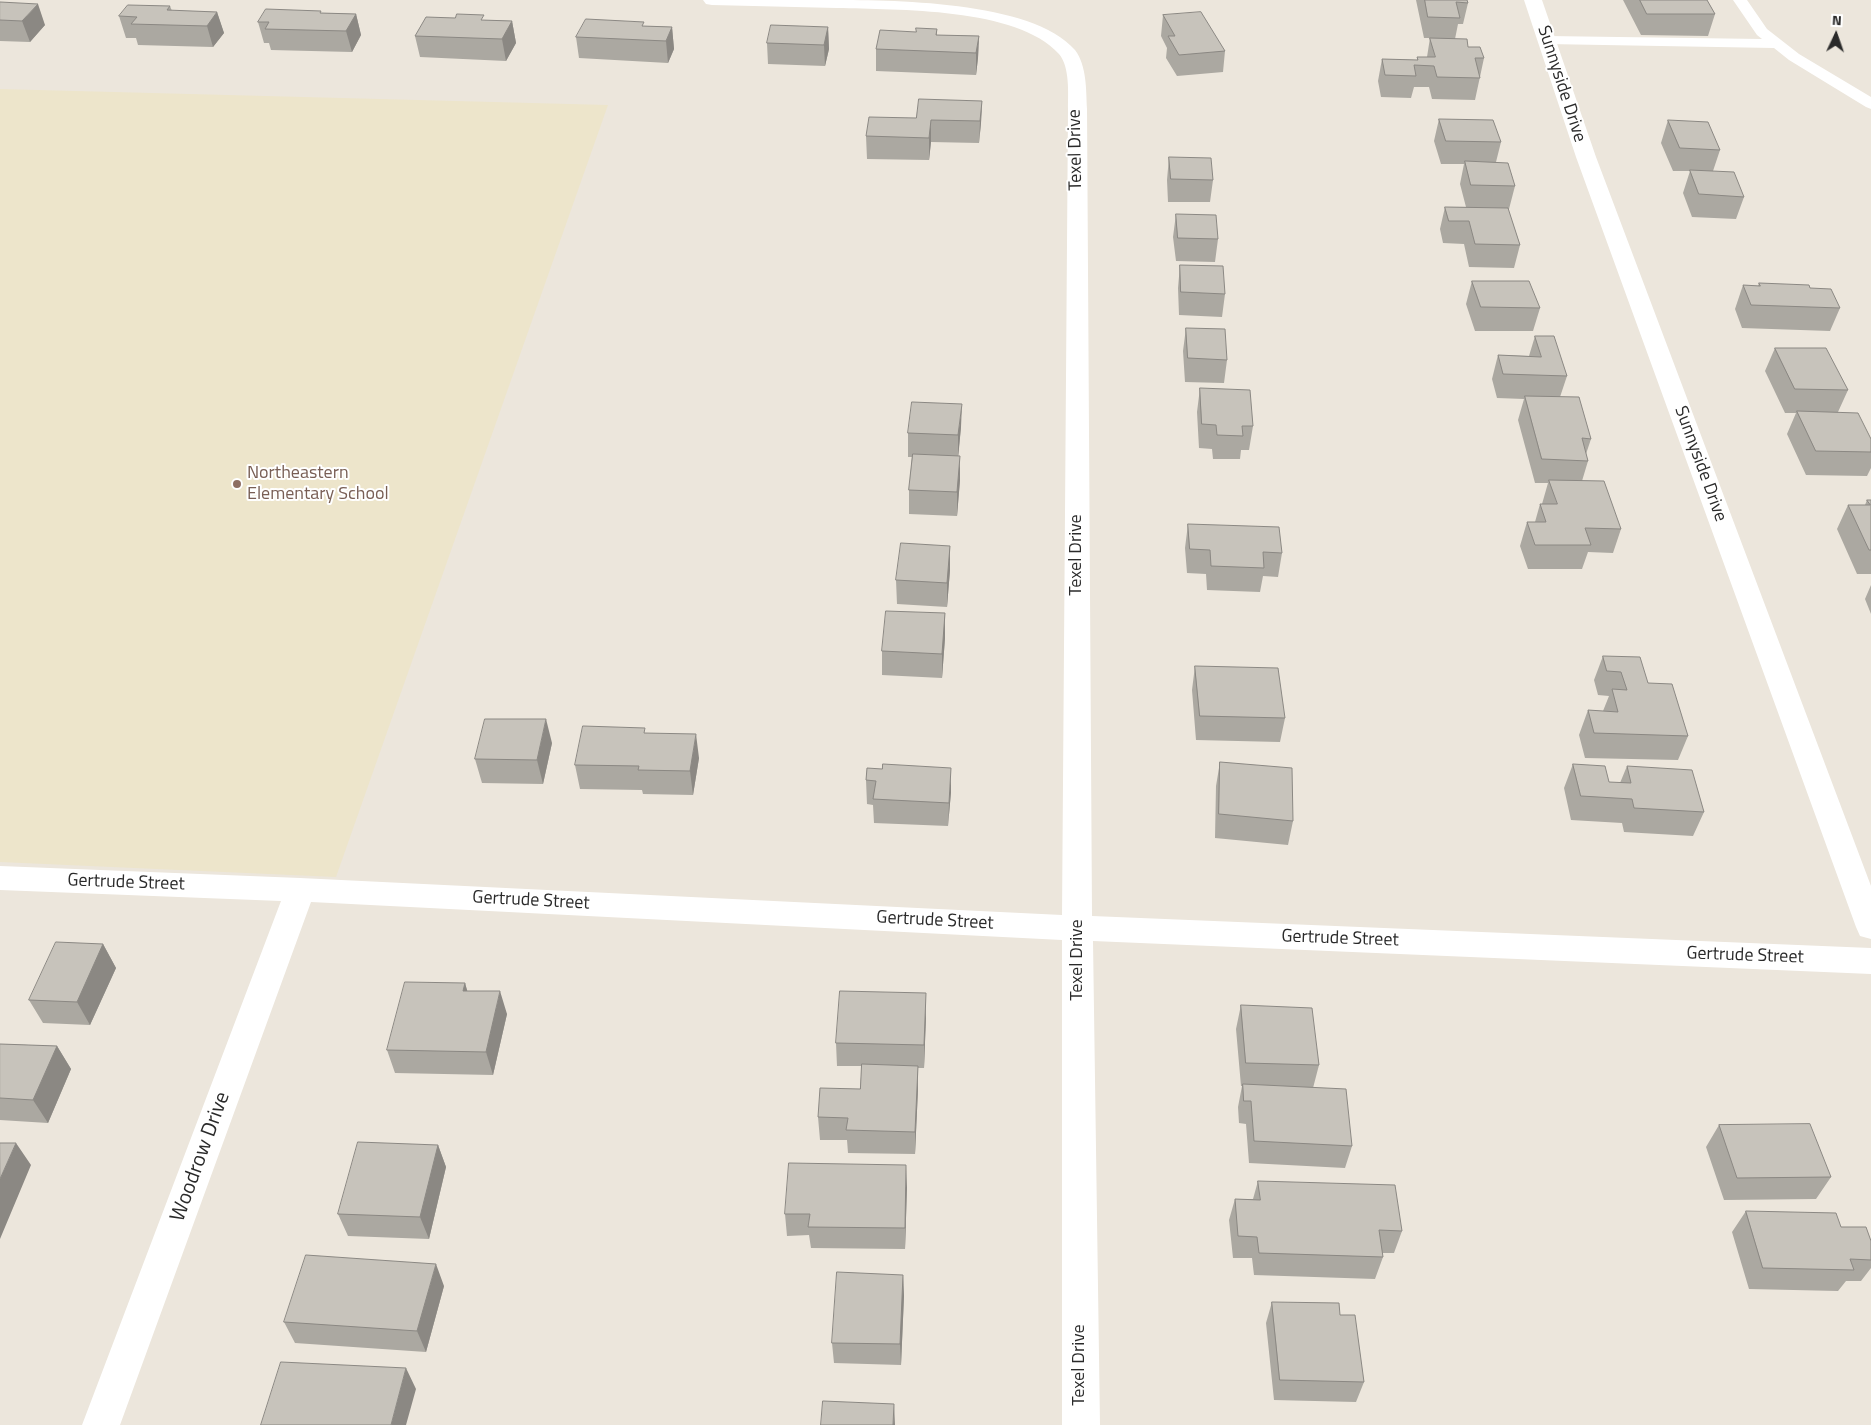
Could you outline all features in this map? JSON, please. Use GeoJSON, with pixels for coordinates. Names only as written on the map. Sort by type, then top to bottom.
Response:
{"type":"FeatureCollection","features":[{"type":"Feature","properties":{"kind":"street","name":"Texel Drive"},"geometry":{"type":"LineString","coordinates":[[712,0],[907,6],[963,10],[1008,19],[1042,32],[1068,52],[1075,69],[1077,143],[1077,928],[1081,1425]]}},
{"type":"Feature","properties":{"kind":"street","name":"Sunnyside Drive"},"geometry":{"type":"LineString","coordinates":[[1534,0],[1586,157],[1871,927]]}},
{"type":"Feature","properties":{"kind":"street","name":"Gertrude Street"},"geometry":{"type":"LineString","coordinates":[[0,878],[300,890],[1077,928],[1871,961]]}},
{"type":"Feature","properties":{"kind":"street","name":"Woodrow Drive"},"geometry":{"type":"LineString","coordinates":[[102,1425],[300,890]]}},
{"type":"Feature","properties":{"kind":"lane"},"geometry":{"type":"LineString","coordinates":[[1740,0],[1762,32],[1777,44],[1871,104]]}},
{"type":"Feature","properties":{"kind":"lane"},"geometry":{"type":"LineString","coordinates":[[1546,40],[1777,44]]}},
{"type":"Feature","properties":{"kind":"shaded area","name":"Northeastern Elementary School"},"geometry":{"type":"Polygon","coordinates":[[[0,89],[608,105],[336,877],[0,862],[0,89]]]}},
{"type":"Feature","properties":{"kind":"building"},"geometry":{"type":"Polygon","coordinates":[[[1425,0],[1467,0],[1468,3],[1456,2],[1460,18],[1428,17],[1425,0]]]}},
{"type":"Feature","properties":{"kind":"building"},"geometry":{"type":"Polygon","coordinates":[[[1640,0],[1707,0],[1715,14],[1647,14],[1640,0]]]}},
{"type":"Feature","properties":{"kind":"building"},"geometry":{"type":"Polygon","coordinates":[[[0,2],[38,4],[22,21],[0,20],[0,2]]]}},
{"type":"Feature","properties":{"kind":"building"},"geometry":{"type":"Polygon","coordinates":[[[128,5],[170,6],[167,10],[217,12],[207,26],[131,24],[137,17],[119,16],[128,5]]]}},
{"type":"Feature","properties":{"kind":"building"},"geometry":{"type":"Polygon","coordinates":[[[266,9],[356,14],[346,31],[265,29],[269,22],[258,22],[266,9]]]}},
{"type":"Feature","properties":{"kind":"building"},"geometry":{"type":"Polygon","coordinates":[[[1201,12],[1225,51],[1179,55],[1168,36],[1175,36],[1163,15],[1201,12]]]}},
{"type":"Feature","properties":{"kind":"building"},"geometry":{"type":"Polygon","coordinates":[[[457,14],[484,15],[481,20],[512,21],[502,39],[415,36],[426,17],[455,18],[457,14]]]}},
{"type":"Feature","properties":{"kind":"building"},"geometry":{"type":"Polygon","coordinates":[[[586,19],[644,22],[642,26],[672,27],[666,41],[576,37],[586,19]]]}},
{"type":"Feature","properties":{"kind":"building"},"geometry":{"type":"Polygon","coordinates":[[[771,25],[828,27],[824,45],[767,43],[771,25]]]}},
{"type":"Feature","properties":{"kind":"building"},"geometry":{"type":"Polygon","coordinates":[[[916,28],[937,29],[936,35],[979,36],[976,53],[876,49],[880,30],[916,32],[916,28]]]}},
{"type":"Feature","properties":{"kind":"building"},"geometry":{"type":"Polygon","coordinates":[[[1430,38],[1467,39],[1468,47],[1480,47],[1484,58],[1475,58],[1480,78],[1437,77],[1434,66],[1414,65],[1416,76],[1385,75],[1382,59],[1418,60],[1417,57],[1435,57],[1430,38]]]}},
{"type":"Feature","properties":{"kind":"building"},"geometry":{"type":"Polygon","coordinates":[[[919,99],[982,101],[980,121],[931,120],[929,138],[866,136],[869,117],[916,118],[919,99]]]}},
{"type":"Feature","properties":{"kind":"building"},"geometry":{"type":"Polygon","coordinates":[[[1439,119],[1493,120],[1501,142],[1446,141],[1439,119]]]}},
{"type":"Feature","properties":{"kind":"building"},"geometry":{"type":"Polygon","coordinates":[[[1668,120],[1708,122],[1720,150],[1680,148],[1668,120]]]}},
{"type":"Feature","properties":{"kind":"building"},"geometry":{"type":"Polygon","coordinates":[[[1169,157],[1211,158],[1213,180],[1171,179],[1169,157]]]}},
{"type":"Feature","properties":{"kind":"building"},"geometry":{"type":"Polygon","coordinates":[[[1465,161],[1508,163],[1515,186],[1471,185],[1465,161]]]}},
{"type":"Feature","properties":{"kind":"building"},"geometry":{"type":"Polygon","coordinates":[[[1690,170],[1734,172],[1744,197],[1699,194],[1690,170]]]}},
{"type":"Feature","properties":{"kind":"building"},"geometry":{"type":"Polygon","coordinates":[[[1445,207],[1508,208],[1520,245],[1475,244],[1469,221],[1449,221],[1445,207]]]}},
{"type":"Feature","properties":{"kind":"building"},"geometry":{"type":"Polygon","coordinates":[[[1176,214],[1216,215],[1218,239],[1178,238],[1176,214]]]}},
{"type":"Feature","properties":{"kind":"building"},"geometry":{"type":"Polygon","coordinates":[[[1180,265],[1223,266],[1225,294],[1181,292],[1180,265]]]}},
{"type":"Feature","properties":{"kind":"building"},"geometry":{"type":"Polygon","coordinates":[[[1472,281],[1529,281],[1540,308],[1481,307],[1472,281]]]}},
{"type":"Feature","properties":{"kind":"building"},"geometry":{"type":"Polygon","coordinates":[[[1759,283],[1809,285],[1810,288],[1831,289],[1840,308],[1751,305],[1743,285],[1760,286],[1759,283]]]}},
{"type":"Feature","properties":{"kind":"building"},"geometry":{"type":"Polygon","coordinates":[[[1186,328],[1225,329],[1227,360],[1188,358],[1186,328]]]}},
{"type":"Feature","properties":{"kind":"building"},"geometry":{"type":"Polygon","coordinates":[[[1535,336],[1554,336],[1567,376],[1503,374],[1498,355],[1541,357],[1535,336]]]}},
{"type":"Feature","properties":{"kind":"building"},"geometry":{"type":"Polygon","coordinates":[[[1775,348],[1826,348],[1848,390],[1795,389],[1775,348]]]}},
{"type":"Feature","properties":{"kind":"building"},"geometry":{"type":"Polygon","coordinates":[[[1200,388],[1250,390],[1253,426],[1242,426],[1243,436],[1217,435],[1216,425],[1202,424],[1200,388]]]}},
{"type":"Feature","properties":{"kind":"building"},"geometry":{"type":"Polygon","coordinates":[[[1525,396],[1579,397],[1591,439],[1582,438],[1588,461],[1542,459],[1525,396]]]}},
{"type":"Feature","properties":{"kind":"building"},"geometry":{"type":"Polygon","coordinates":[[[912,402],[962,404],[958,435],[908,433],[912,402]]]}},
{"type":"Feature","properties":{"kind":"building"},"geometry":{"type":"Polygon","coordinates":[[[1797,411],[1858,413],[1871,439],[1871,452],[1816,451],[1797,411]]]}},
{"type":"Feature","properties":{"kind":"building"},"geometry":{"type":"Polygon","coordinates":[[[913,454],[960,456],[957,492],[909,490],[913,454]]]}},
{"type":"Feature","properties":{"kind":"building"},"geometry":{"type":"Polygon","coordinates":[[[1549,480],[1604,481],[1621,529],[1585,528],[1591,545],[1535,545],[1527,522],[1546,522],[1540,504],[1557,504],[1549,480]]]}},
{"type":"Feature","properties":{"kind":"building"},"geometry":{"type":"Polygon","coordinates":[[[1867,500],[1871,500],[1871,550],[1869,550],[1848,505],[1870,505],[1867,500]]]}},
{"type":"Feature","properties":{"kind":"building"},"geometry":{"type":"Polygon","coordinates":[[[1188,524],[1279,527],[1282,553],[1263,552],[1264,568],[1211,566],[1210,550],[1190,549],[1188,524]]]}},
{"type":"Feature","properties":{"kind":"building"},"geometry":{"type":"Polygon","coordinates":[[[901,543],[950,546],[947,583],[896,580],[901,543]]]}},
{"type":"Feature","properties":{"kind":"building"},"geometry":{"type":"Polygon","coordinates":[[[886,611],[945,613],[942,654],[882,651],[886,611]]]}},
{"type":"Feature","properties":{"kind":"building"},"geometry":{"type":"Polygon","coordinates":[[[1603,656],[1640,657],[1648,683],[1672,684],[1688,736],[1594,733],[1588,710],[1618,712],[1612,689],[1627,690],[1621,672],[1607,671],[1603,656]]]}},
{"type":"Feature","properties":{"kind":"building"},"geometry":{"type":"Polygon","coordinates":[[[1195,666],[1278,668],[1285,718],[1200,716],[1195,666]]]}},
{"type":"Feature","properties":{"kind":"building"},"geometry":{"type":"Polygon","coordinates":[[[485,719],[546,719],[537,760],[475,759],[485,719]]]}},
{"type":"Feature","properties":{"kind":"building"},"geometry":{"type":"Polygon","coordinates":[[[583,726],[645,728],[644,733],[696,734],[690,771],[638,770],[639,766],[575,765],[583,726]]]}},
{"type":"Feature","properties":{"kind":"building"},"geometry":{"type":"Polygon","coordinates":[[[1220,762],[1292,768],[1293,821],[1219,814],[1220,762]]]}},
{"type":"Feature","properties":{"kind":"building"},"geometry":{"type":"Polygon","coordinates":[[[883,764],[951,768],[949,803],[873,799],[876,781],[866,780],[867,768],[882,769],[883,764]]]}},
{"type":"Feature","properties":{"kind":"building"},"geometry":{"type":"Polygon","coordinates":[[[1573,764],[1605,766],[1609,782],[1631,783],[1627,766],[1692,770],[1704,812],[1634,808],[1632,799],[1581,796],[1573,764]]]}},
{"type":"Feature","properties":{"kind":"building"},"geometry":{"type":"Polygon","coordinates":[[[56,942],[103,944],[77,1002],[29,1000],[56,942]]]}},
{"type":"Feature","properties":{"kind":"building"},"geometry":{"type":"Polygon","coordinates":[[[405,982],[465,983],[463,991],[500,991],[486,1052],[387,1050],[405,982]]]}},
{"type":"Feature","properties":{"kind":"building"},"geometry":{"type":"Polygon","coordinates":[[[840,991],[926,993],[924,1045],[836,1043],[840,991]]]}},
{"type":"Feature","properties":{"kind":"building"},"geometry":{"type":"Polygon","coordinates":[[[1241,1005],[1312,1008],[1319,1065],[1246,1063],[1241,1005]]]}},
{"type":"Feature","properties":{"kind":"building"},"geometry":{"type":"Polygon","coordinates":[[[0,1044],[57,1046],[33,1100],[0,1098],[0,1044]]]}},
{"type":"Feature","properties":{"kind":"building"},"geometry":{"type":"Polygon","coordinates":[[[862,1064],[918,1066],[915,1132],[846,1130],[848,1118],[818,1117],[820,1088],[860,1089],[862,1064]]]}},
{"type":"Feature","properties":{"kind":"building"},"geometry":{"type":"Polygon","coordinates":[[[1243,1084],[1346,1089],[1352,1146],[1254,1141],[1251,1101],[1244,1101],[1243,1084]]]}},
{"type":"Feature","properties":{"kind":"building"},"geometry":{"type":"Polygon","coordinates":[[[1810,1124],[1831,1177],[1737,1178],[1719,1125],[1810,1124]]]}},
{"type":"Feature","properties":{"kind":"building"},"geometry":{"type":"Polygon","coordinates":[[[358,1142],[438,1145],[420,1217],[338,1214],[358,1142]]]}},
{"type":"Feature","properties":{"kind":"building"},"geometry":{"type":"Polygon","coordinates":[[[0,1143],[16,1143],[0,1179],[0,1143]]]}},
{"type":"Feature","properties":{"kind":"building"},"geometry":{"type":"Polygon","coordinates":[[[789,1163],[906,1165],[905,1228],[808,1227],[810,1214],[785,1214],[789,1163]]]}},
{"type":"Feature","properties":{"kind":"building"},"geometry":{"type":"Polygon","coordinates":[[[1258,1181],[1395,1185],[1402,1231],[1379,1230],[1383,1257],[1259,1253],[1257,1237],[1238,1236],[1235,1199],[1260,1200],[1258,1181]]]}},
{"type":"Feature","properties":{"kind":"building"},"geometry":{"type":"Polygon","coordinates":[[[1746,1211],[1836,1213],[1841,1227],[1866,1227],[1871,1241],[1871,1260],[1850,1259],[1854,1270],[1763,1268],[1746,1211]]]}},
{"type":"Feature","properties":{"kind":"building"},"geometry":{"type":"Polygon","coordinates":[[[306,1255],[436,1264],[417,1331],[284,1322],[306,1255]]]}},
{"type":"Feature","properties":{"kind":"building"},"geometry":{"type":"Polygon","coordinates":[[[837,1272],[903,1275],[900,1344],[832,1343],[837,1272]]]}},
{"type":"Feature","properties":{"kind":"building"},"geometry":{"type":"Polygon","coordinates":[[[1272,1302],[1339,1303],[1340,1315],[1355,1315],[1364,1382],[1280,1380],[1272,1302]]]}},
{"type":"Feature","properties":{"kind":"building"},"geometry":{"type":"Polygon","coordinates":[[[281,1362],[406,1368],[391,1425],[261,1425],[281,1362]]]}},
{"type":"Feature","properties":{"kind":"building"},"geometry":{"type":"Polygon","coordinates":[[[823,1401],[894,1404],[893,1425],[821,1425],[823,1401]]]}},
{"type":"Feature","properties":{"kind":"place","name":"Northeastern Elementary School"},"geometry":{"type":"Point","coordinates":[237,484]}}]}
